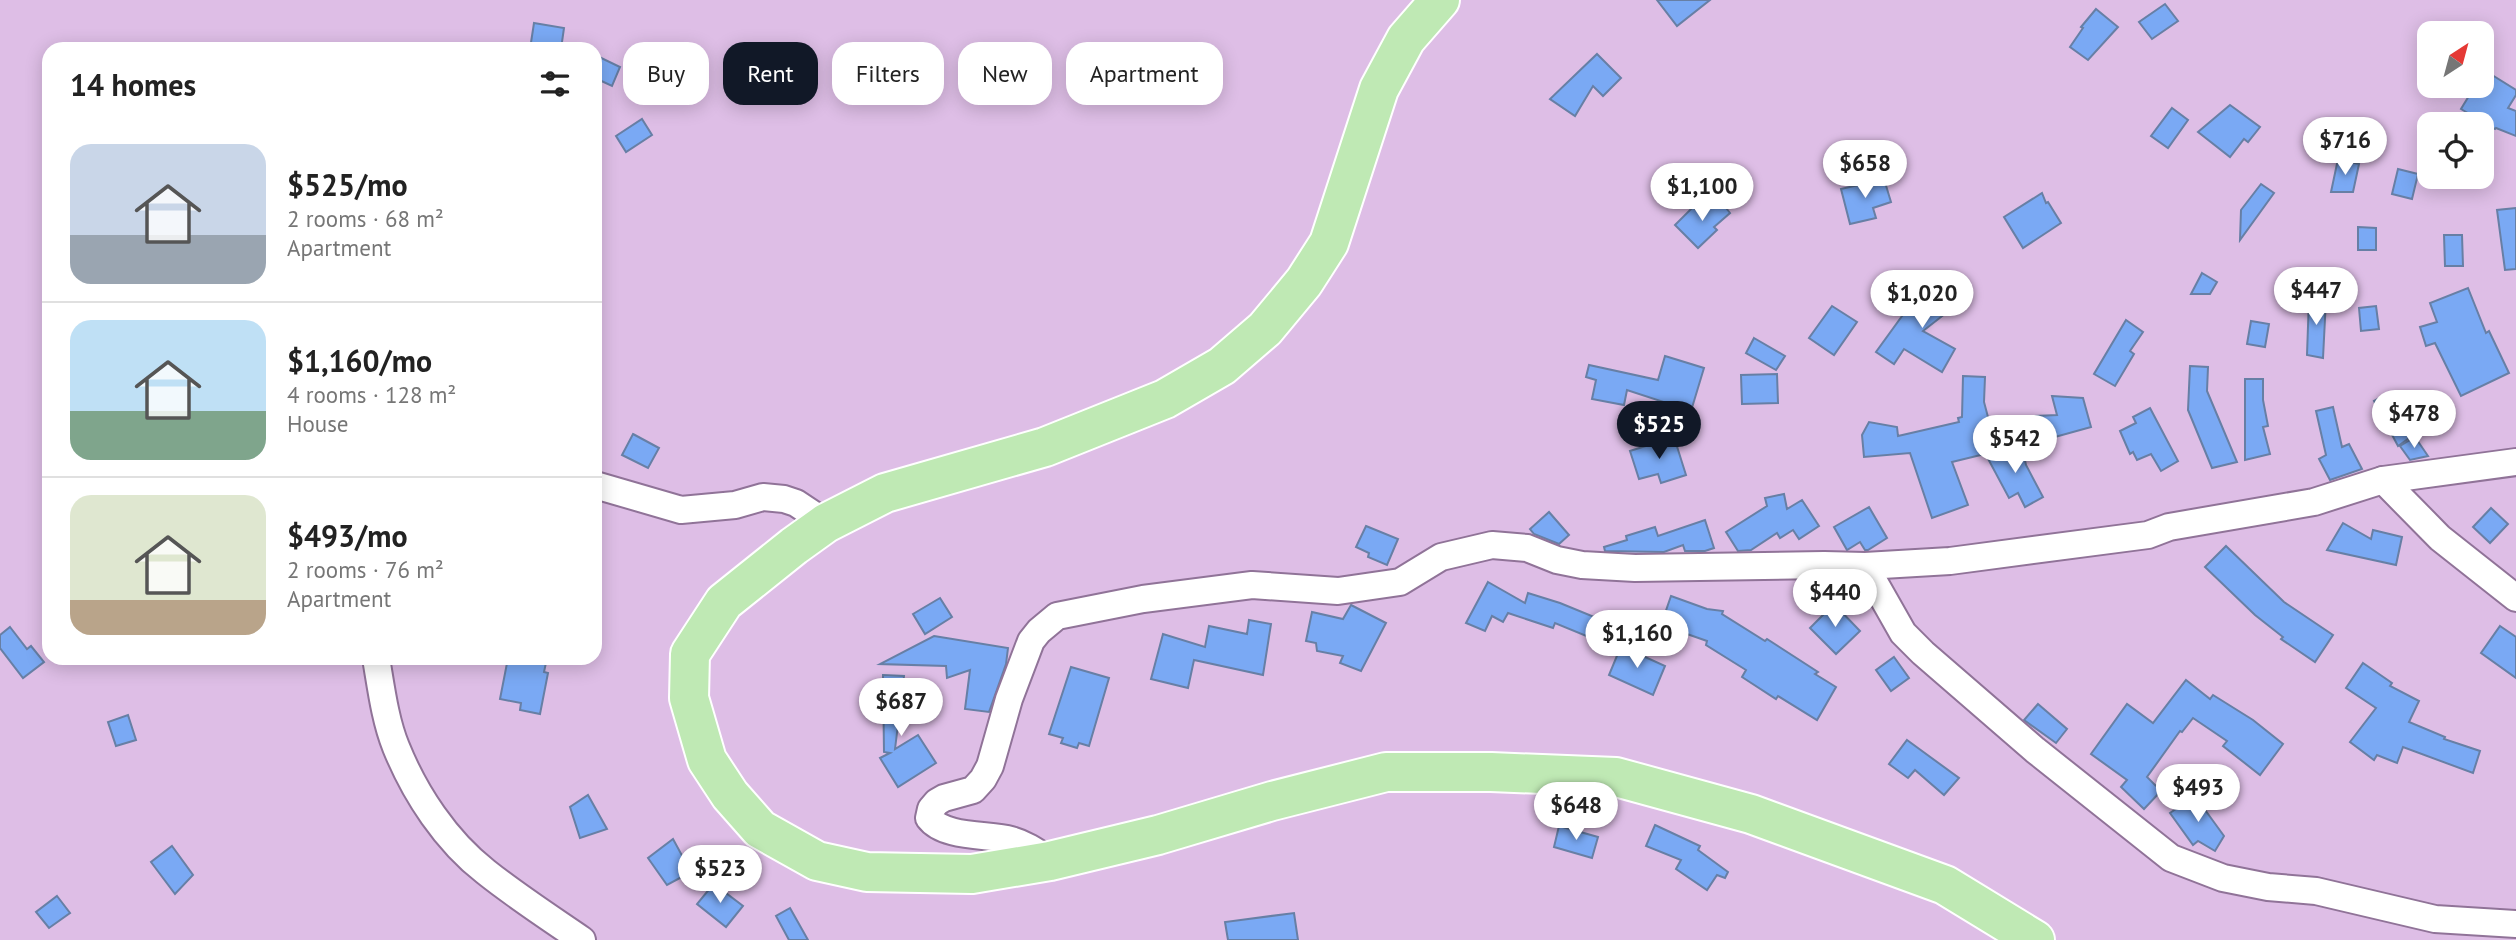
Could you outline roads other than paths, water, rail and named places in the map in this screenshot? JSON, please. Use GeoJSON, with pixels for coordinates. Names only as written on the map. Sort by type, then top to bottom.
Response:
{"type":"FeatureCollection","features":[{"type":"Feature","properties":{"kind":"main road"},"geometry":{"type":"LineString","coordinates":[[1440,0],[1406,39],[1380,89],[1329,243],[1304,282],[1265,329],[1222,366],[1165,399],[1045,447],[885,493],[826,523],[724,602],[690,654],[689,698],[707,761],[730,795],[760,830],[817,861],[867,873],[972,874],[1050,861],[1158,835],[1272,801],[1386,772],[1492,772],[1616,777],[1751,814],[1945,886],[2035,940]]}},
{"type":"Feature","properties":{"kind":"street"},"geometry":{"type":"LineString","coordinates":[[1050,861],[1012,840],[967,834],[934,824],[929,818],[931,809],[937,802],[973,790],[983,779],[1031,641],[1038,631],[1057,616],[1143,599],[1252,585],[1338,591],[1399,582],[1441,557],[1492,545],[1527,548],[1540,551],[1556,560],[1583,565],[1635,568],[1865,566],[1950,561],[2148,535],[2169,527],[2314,502],[2383,480],[2516,462]]}},
{"type":"Feature","properties":{"kind":"street"},"geometry":{"type":"LineString","coordinates":[[2383,480],[2440,538],[2516,598]]}},
{"type":"Feature","properties":{"kind":"street"},"geometry":{"type":"LineString","coordinates":[[602,487],[681,510],[734,505],[763,497],[784,499],[796,503],[826,523]]}},
{"type":"Feature","properties":{"kind":"street"},"geometry":{"type":"LineString","coordinates":[[1865,566],[1903,633],[1923,653],[2035,750],[2182,864],[2216,877],[2268,887],[2316,891],[2435,919],[2516,923]]}},
{"type":"Feature","properties":{"kind":"street"},"geometry":{"type":"LineString","coordinates":[[377,665],[395,746],[420,796],[449,836],[484,871],[582,940]]}}]}
